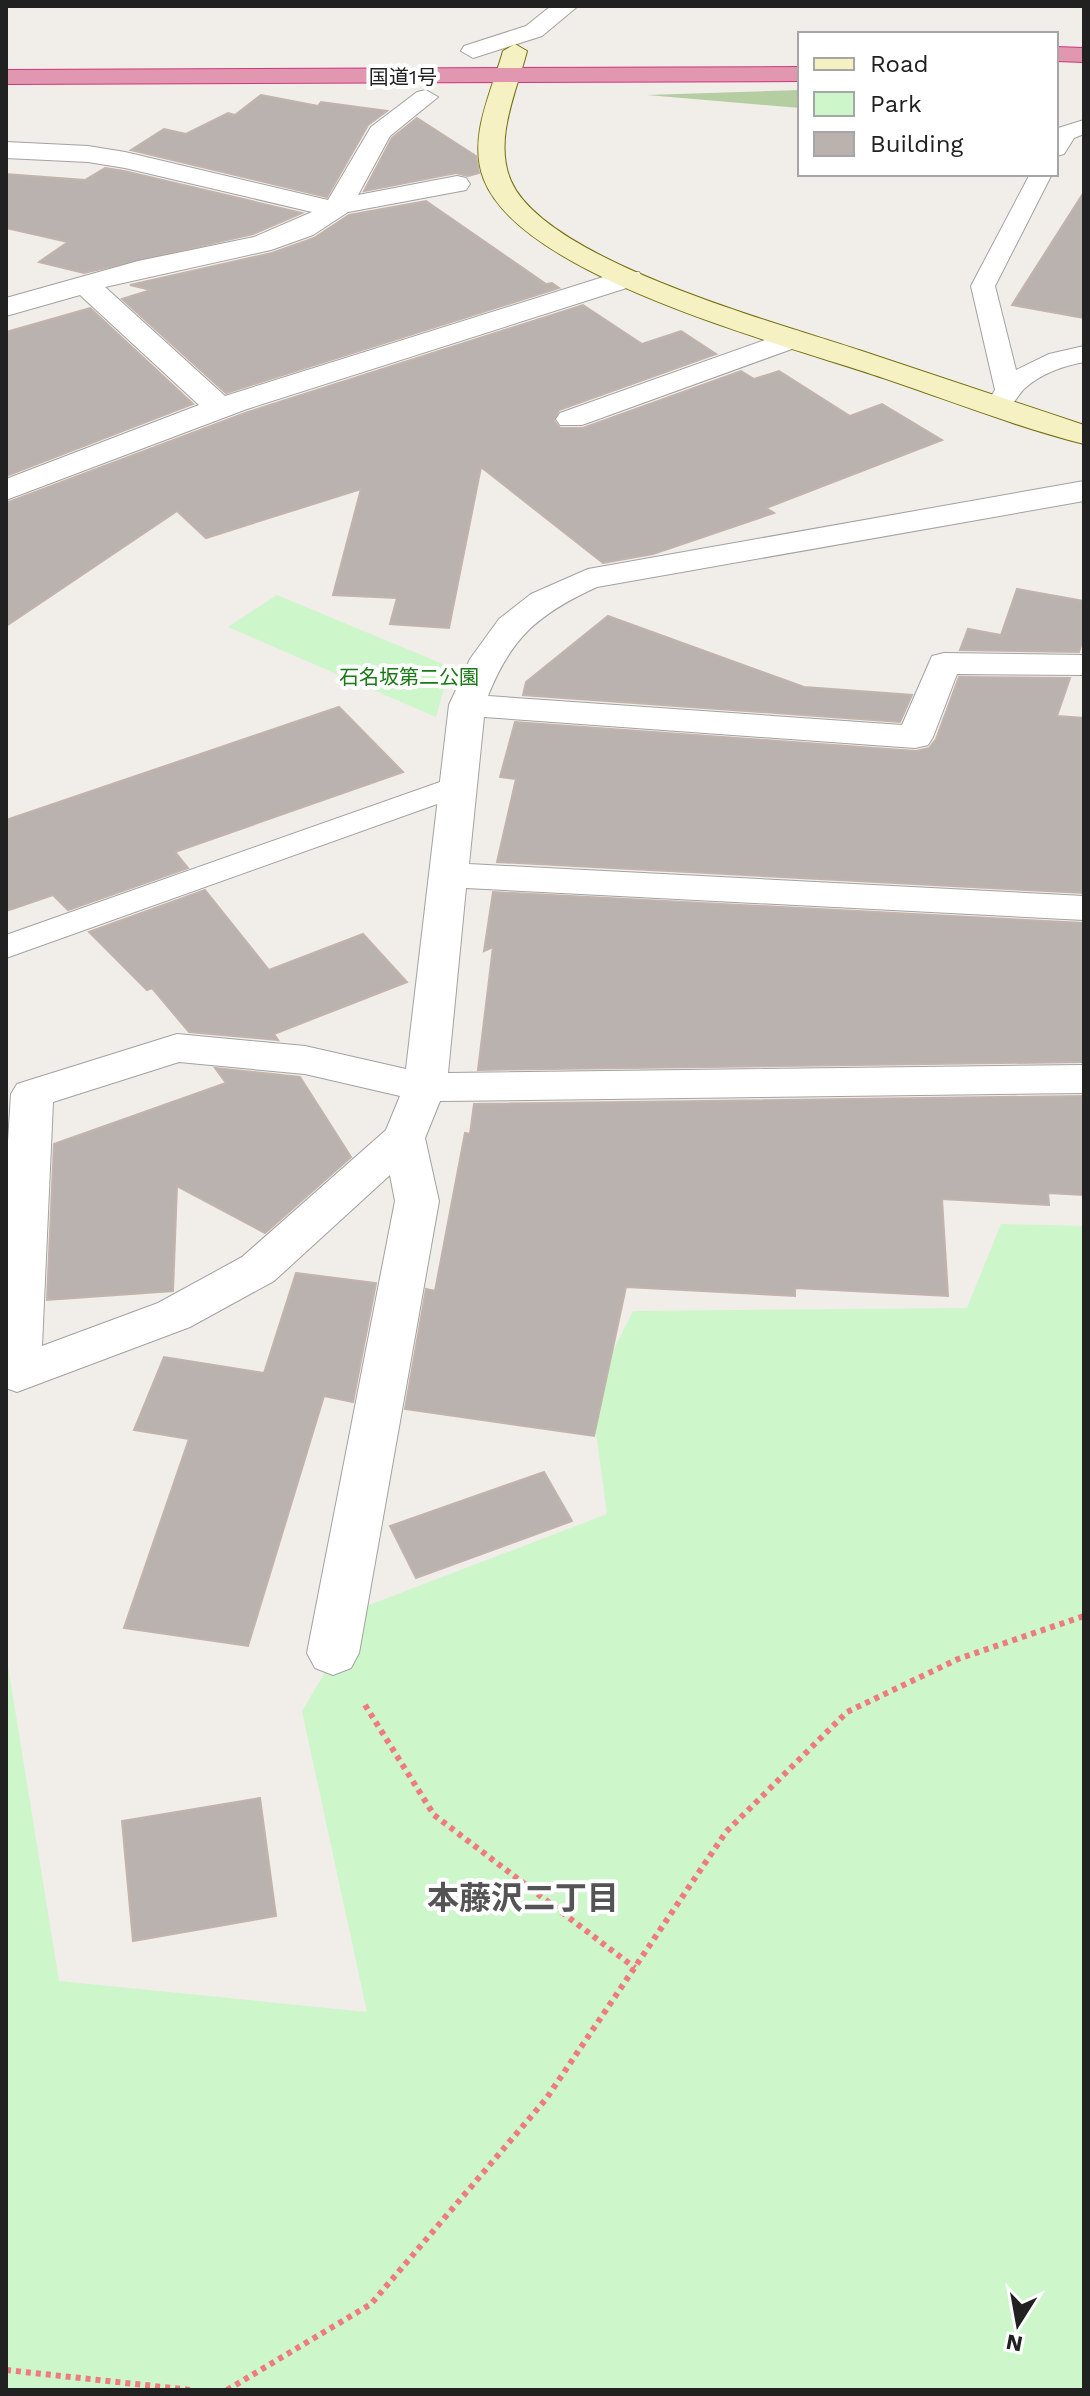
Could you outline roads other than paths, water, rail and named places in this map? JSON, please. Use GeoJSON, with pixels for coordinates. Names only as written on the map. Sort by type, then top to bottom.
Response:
{"type":"FeatureCollection","features":[{"type":"Feature","properties":{"kind":"highway","name":"国道1号"},"geometry":{"type":"LineString","coordinates":[[462,51],[512,64],[798,74]]}},
{"type":"Feature","properties":{"kind":"highway","name":"国道1号"},"geometry":{"type":"LineString","coordinates":[[6,77],[512,64],[798,52]]}},
{"type":"Feature","properties":{"kind":"highway"},"geometry":{"type":"LineString","coordinates":[[1058,54],[1084,55]]}},
{"type":"Feature","properties":{"kind":"highway"},"geometry":{"type":"LineString","coordinates":[[1058,72],[1084,73]]}},
{"type":"Feature","properties":{"kind":"street"},"geometry":{"type":"LineString","coordinates":[[462,51],[534,31],[566,6]]}},
{"type":"Feature","properties":{"kind":"street"},"geometry":{"type":"LineString","coordinates":[[512,64],[490,149],[492,172],[511,204],[552,238],[629,278],[793,339],[1002,397],[1084,435]]}},
{"type":"Feature","properties":{"kind":"street"},"geometry":{"type":"LineString","coordinates":[[6,307],[138,269],[261,244],[303,229],[339,207],[380,132],[419,102]]}},
{"type":"Feature","properties":{"kind":"street"},"geometry":{"type":"LineString","coordinates":[[6,150],[88,154],[125,160],[339,207],[457,184]]}},
{"type":"Feature","properties":{"kind":"street"},"geometry":{"type":"LineString","coordinates":[[6,490],[117,443],[219,407],[629,278]]}},
{"type":"Feature","properties":{"kind":"street"},"geometry":{"type":"LineString","coordinates":[[85,284],[219,407]]}},
{"type":"Feature","properties":{"kind":"street"},"geometry":{"type":"LineString","coordinates":[[571,419],[793,339]]}},
{"type":"Feature","properties":{"kind":"street"},"geometry":{"type":"LineString","coordinates":[[1084,491],[588,579],[544,598],[510,625],[482,662],[467,705],[425,1087],[404,1138],[258,1269],[174,1315],[17,1374],[32,1094],[177,1048],[305,1060],[425,1087],[1084,1079]]}},
{"type":"Feature","properties":{"kind":"street"},"geometry":{"type":"LineString","coordinates":[[467,705],[915,737],[944,663],[1084,665]]}},
{"type":"Feature","properties":{"kind":"street"},"geometry":{"type":"LineString","coordinates":[[448,875],[1084,908]]}},
{"type":"Feature","properties":{"kind":"street"},"geometry":{"type":"LineString","coordinates":[[333,1653],[417,1201],[404,1138]]}},
{"type":"Feature","properties":{"kind":"lane"},"geometry":{"type":"LineString","coordinates":[[1058,146],[1066,133],[1084,127]]}},
{"type":"Feature","properties":{"kind":"lane"},"geometry":{"type":"LineString","coordinates":[[1040,176],[983,286],[1002,397],[1053,359],[1084,354]]}},
{"type":"Feature","properties":{"kind":"lane"},"geometry":{"type":"LineString","coordinates":[[6,947],[457,786]]}},
{"type":"Feature","properties":{"kind":"district","name":"本藤沢二丁目"},"geometry":{"type":"Point","coordinates":[523,1898]}},
{"type":"Feature","properties":{"kind":"park label","name":"石名坂第二公園"},"geometry":{"type":"Point","coordinates":[409,677]}}]}
